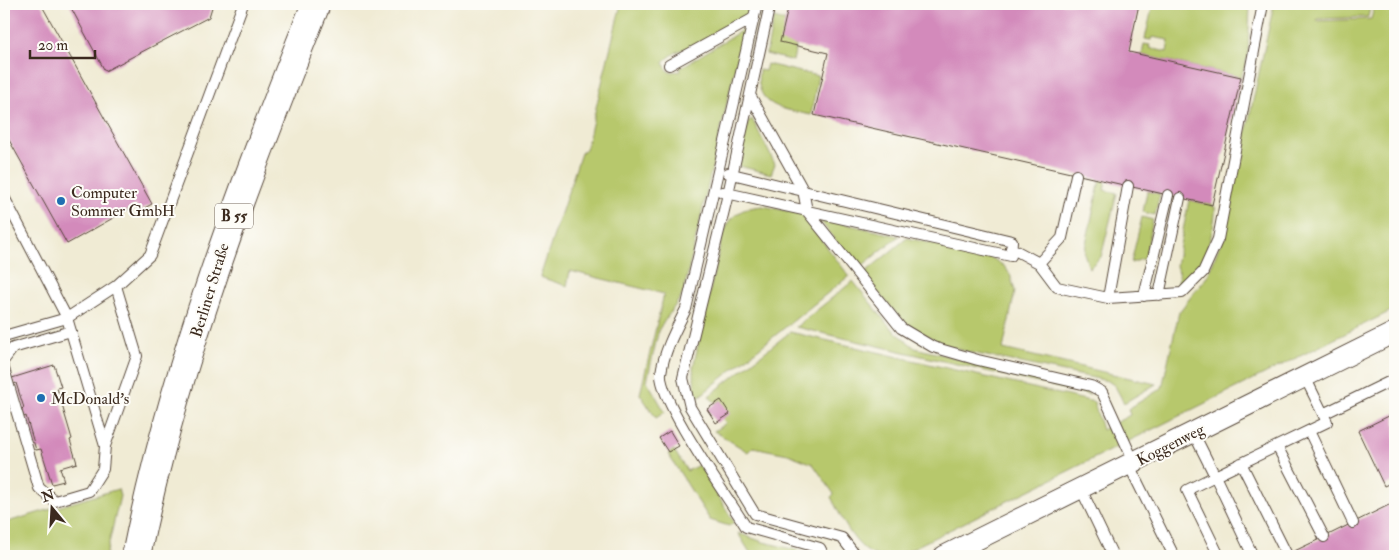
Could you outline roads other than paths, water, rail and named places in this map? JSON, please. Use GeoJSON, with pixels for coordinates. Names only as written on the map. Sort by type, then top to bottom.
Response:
{"type":"FeatureCollection","features":[{"type":"Feature","properties":{"kind":"main road","name":"Berliner Straße"},"geometry":{"type":"LineString","coordinates":[[136,556],[166,432],[229,228],[316,4]]}},
{"type":"Feature","properties":{"kind":"street","name":"Koggenweg"},"geometry":{"type":"LineString","coordinates":[[944,556],[1395,334]]}},
{"type":"Feature","properties":{"kind":"lane"},"geometry":{"type":"LineString","coordinates":[[4,336],[67,318],[116,286],[150,255],[243,4]]}},
{"type":"Feature","properties":{"kind":"lane"},"geometry":{"type":"LineString","coordinates":[[757,4],[686,309],[673,336],[661,374],[665,394],[675,415],[746,527],[820,548],[824,556]]}},
{"type":"Feature","properties":{"kind":"lane"},"geometry":{"type":"LineString","coordinates":[[770,4],[728,194],[683,378],[690,407],[755,514],[842,538],[856,556]]}},
{"type":"Feature","properties":{"kind":"lane"},"geometry":{"type":"LineString","coordinates":[[1011,248],[1039,263],[1057,286],[1108,298],[1182,294],[1203,272],[1218,239],[1263,4]]}},
{"type":"Feature","properties":{"kind":"lane"},"geometry":{"type":"LineString","coordinates":[[669,64],[754,18]]}},
{"type":"Feature","properties":{"kind":"lane"},"geometry":{"type":"LineString","coordinates":[[750,95],[803,190],[807,211],[901,328],[933,347],[978,360],[1090,386],[1102,392],[1131,463],[1174,556]]}},
{"type":"Feature","properties":{"kind":"lane"},"geometry":{"type":"LineString","coordinates":[[715,190],[1011,256],[1012,241],[719,171]]}},
{"type":"Feature","properties":{"kind":"lane"},"geometry":{"type":"LineString","coordinates":[[1039,263],[1062,238],[1076,175]]}},
{"type":"Feature","properties":{"kind":"lane"},"geometry":{"type":"LineString","coordinates":[[1108,298],[1128,186]]}},
{"type":"Feature","properties":{"kind":"lane"},"geometry":{"type":"LineString","coordinates":[[1144,296],[1168,196]]}},
{"type":"Feature","properties":{"kind":"lane"},"geometry":{"type":"LineString","coordinates":[[4,197],[67,318],[105,446]]}},
{"type":"Feature","properties":{"kind":"lane"},"geometry":{"type":"LineString","coordinates":[[1159,295],[1180,198]]}},
{"type":"Feature","properties":{"kind":"lane"},"geometry":{"type":"LineString","coordinates":[[4,369],[39,488],[55,501],[89,491],[103,469],[105,446],[137,356],[116,286]]}},
{"type":"Feature","properties":{"kind":"lane"},"geometry":{"type":"LineString","coordinates":[[4,360],[13,348],[70,331]]}},
{"type":"Feature","properties":{"kind":"lane"},"geometry":{"type":"LineString","coordinates":[[1219,556],[1187,490],[1327,422],[1305,377]]}},
{"type":"Feature","properties":{"kind":"lane"},"geometry":{"type":"LineString","coordinates":[[1323,414],[1395,379]]}},
{"type":"Feature","properties":{"kind":"lane"},"geometry":{"type":"LineString","coordinates":[[1308,430],[1353,523]]}},
{"type":"Feature","properties":{"kind":"lane"},"geometry":{"type":"LineString","coordinates":[[1193,432],[1253,556]]}},
{"type":"Feature","properties":{"kind":"lane"},"geometry":{"type":"LineString","coordinates":[[1277,446],[1324,537]]}},
{"type":"Feature","properties":{"kind":"lane"},"geometry":{"type":"LineString","coordinates":[[1242,463],[1287,555]]}},
{"type":"Feature","properties":{"kind":"lane"},"geometry":{"type":"LineString","coordinates":[[1081,489],[1114,556]]}},
{"type":"Feature","properties":{"kind":"place","name":"Computer Sommer GmbH"},"geometry":{"type":"Point","coordinates":[61,201]}},
{"type":"Feature","properties":{"kind":"place","name":"McDonald's"},"geometry":{"type":"Point","coordinates":[41,398]}}]}
